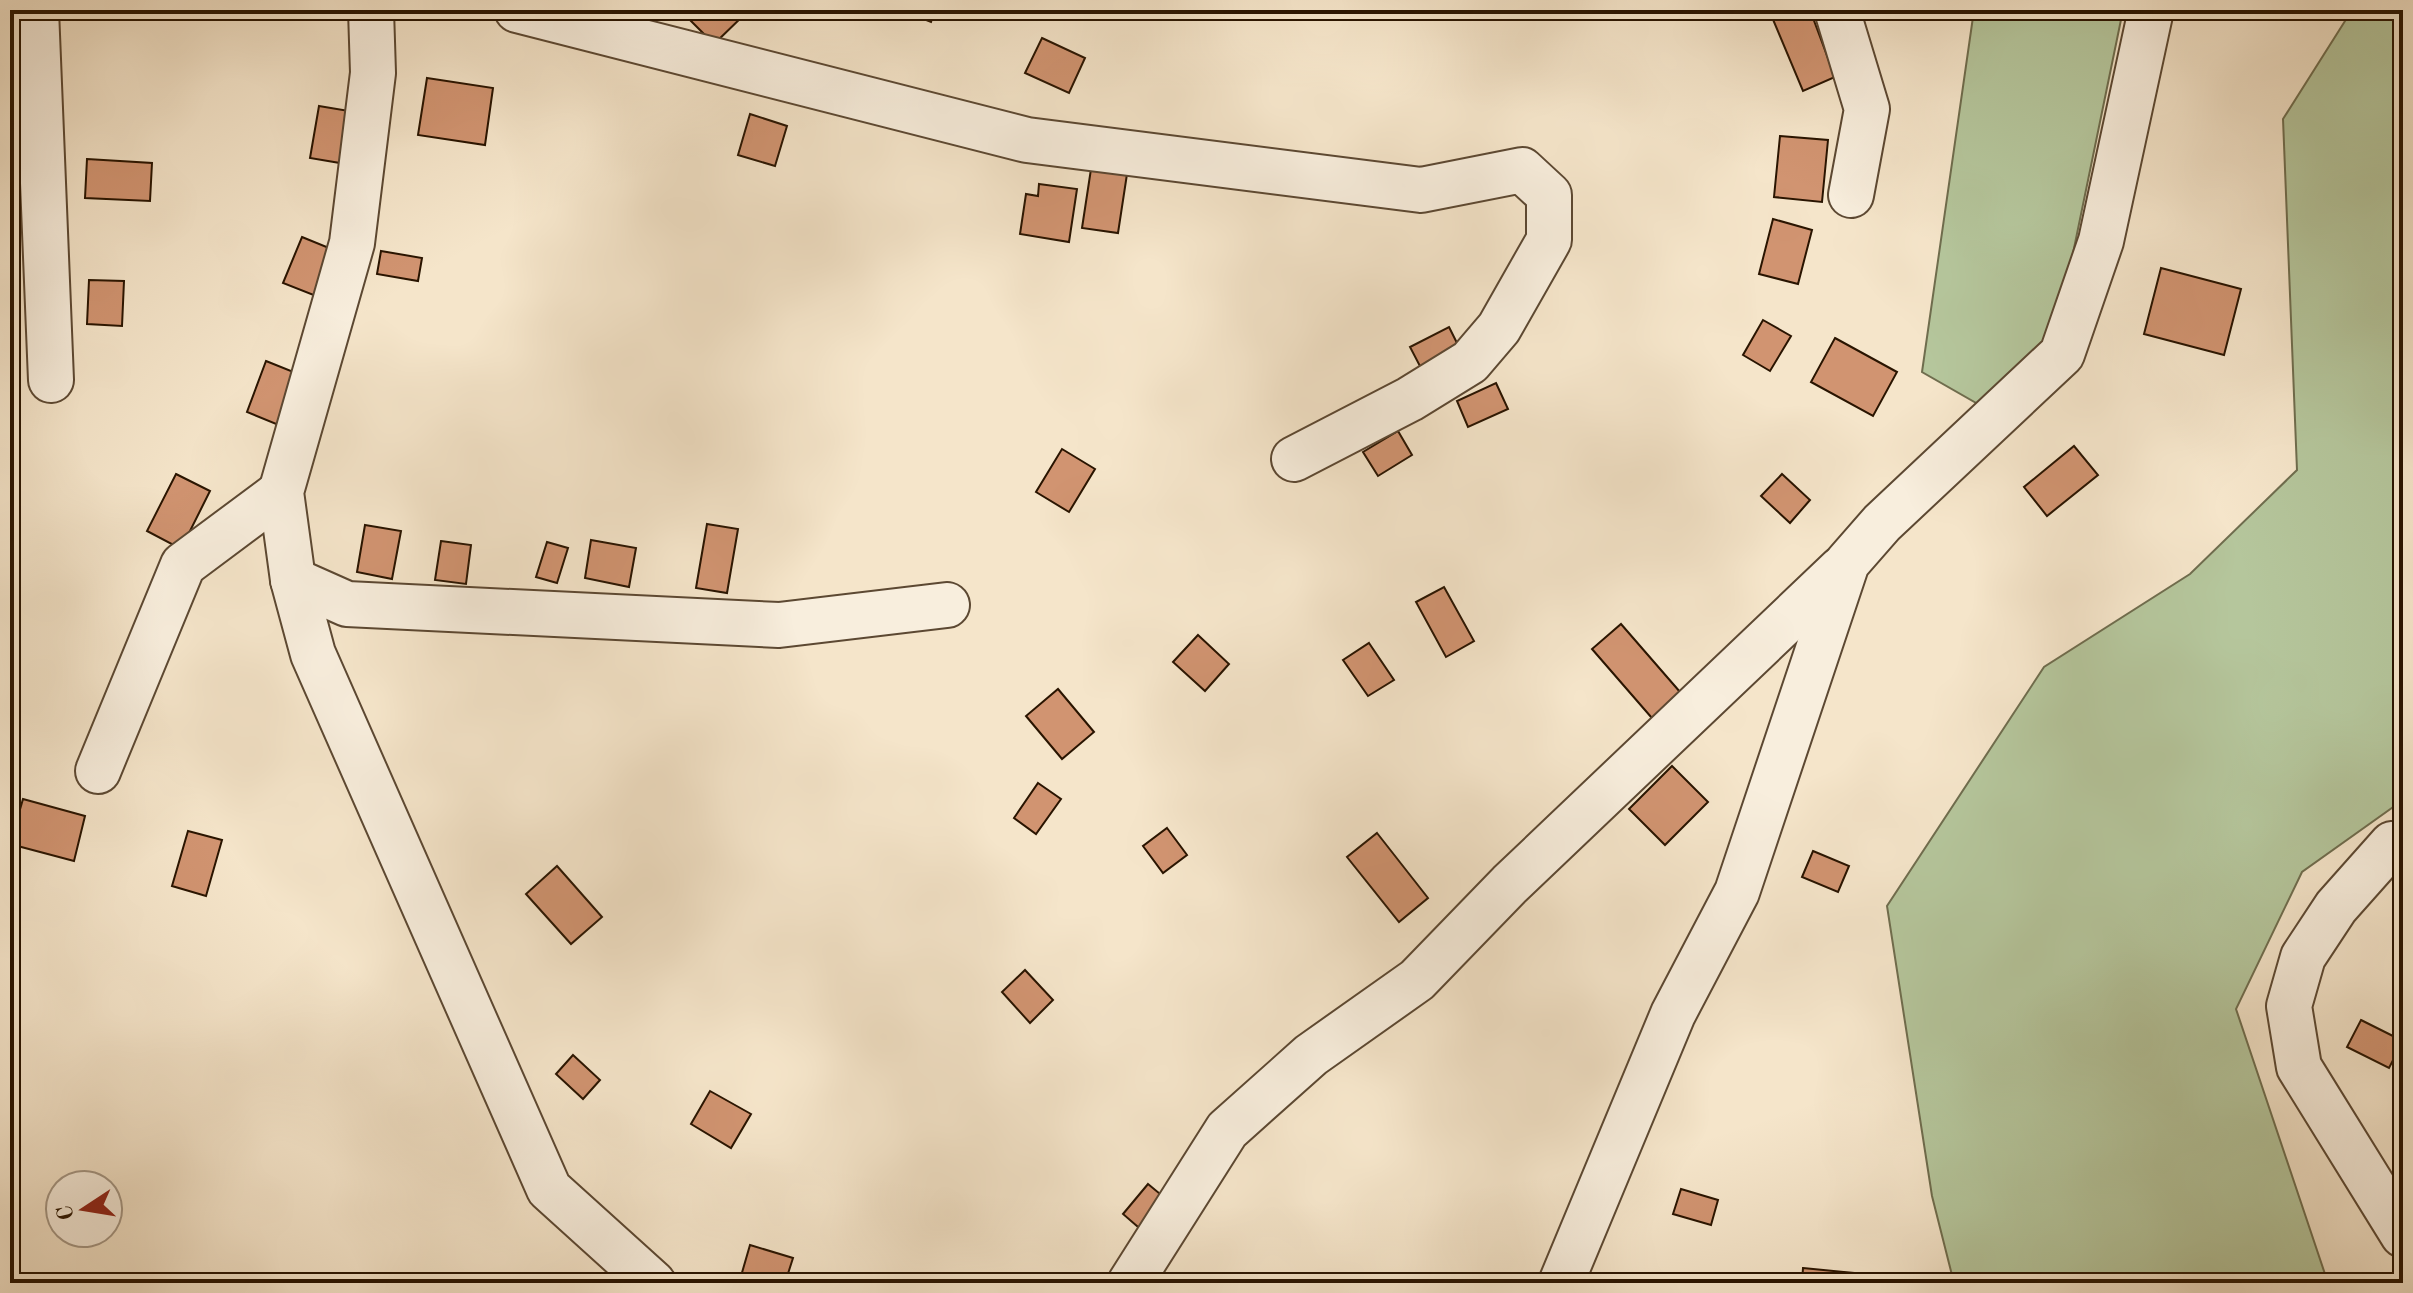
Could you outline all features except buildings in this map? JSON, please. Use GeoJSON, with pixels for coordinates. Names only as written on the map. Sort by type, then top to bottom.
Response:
{"type":"FeatureCollection","features":[{"type":"Feature","properties":{"kind":"street"},"geometry":{"type":"LineString","coordinates":[[36,10],[51,380]]}},
{"type":"Feature","properties":{"kind":"street"},"geometry":{"type":"LineString","coordinates":[[371,10],[373,73],[352,243],[281,492],[293,580],[313,654],[549,1189],[653,1283]]}},
{"type":"Feature","properties":{"kind":"street"},"geometry":{"type":"LineString","coordinates":[[517,10],[1027,140],[1421,190],[1522,170],[1549,195],[1549,240],[1499,328],[1470,362],[1410,399],[1294,459]]}},
{"type":"Feature","properties":{"kind":"street"},"geometry":{"type":"LineString","coordinates":[[1837,10],[1867,109],[1851,195]]}},
{"type":"Feature","properties":{"kind":"street"},"geometry":{"type":"LineString","coordinates":[[1130,1283],[1227,1130],[1311,1055],[1417,980],[1510,884],[1847,563],[1882,523],[2062,354],[2101,241],[2151,10]]}},
{"type":"Feature","properties":{"kind":"street"},"geometry":{"type":"LineString","coordinates":[[98,771],[183,565],[281,492]]}},
{"type":"Feature","properties":{"kind":"street"},"geometry":{"type":"LineString","coordinates":[[1561,1283],[1673,1014],[1737,892],[1847,563]]}},
{"type":"Feature","properties":{"kind":"street"},"geometry":{"type":"LineString","coordinates":[[293,580],[347,604],[779,625],[947,605]]}},
{"type":"Feature","properties":{"kind":"street"},"geometry":{"type":"LineString","coordinates":[[2392,844],[2336,907],[2303,957],[2289,1006],[2299,1067],[2403,1235]]}},
{"type":"Feature","properties":{"kind":"green space"},"geometry":{"type":"Polygon","coordinates":[[[1974,10],[2123,10],[2057,331],[1978,404],[1922,372],[1974,10]]]}},
{"type":"Feature","properties":{"kind":"green space"},"geometry":{"type":"Polygon","coordinates":[[[2352,10],[2403,10],[2403,800],[2302,872],[2236,1009],[2328,1283],[1954,1283],[1932,1196],[1887,906],[2044,667],[2190,574],[2297,470],[2283,119],[2352,10]]]}}]}
